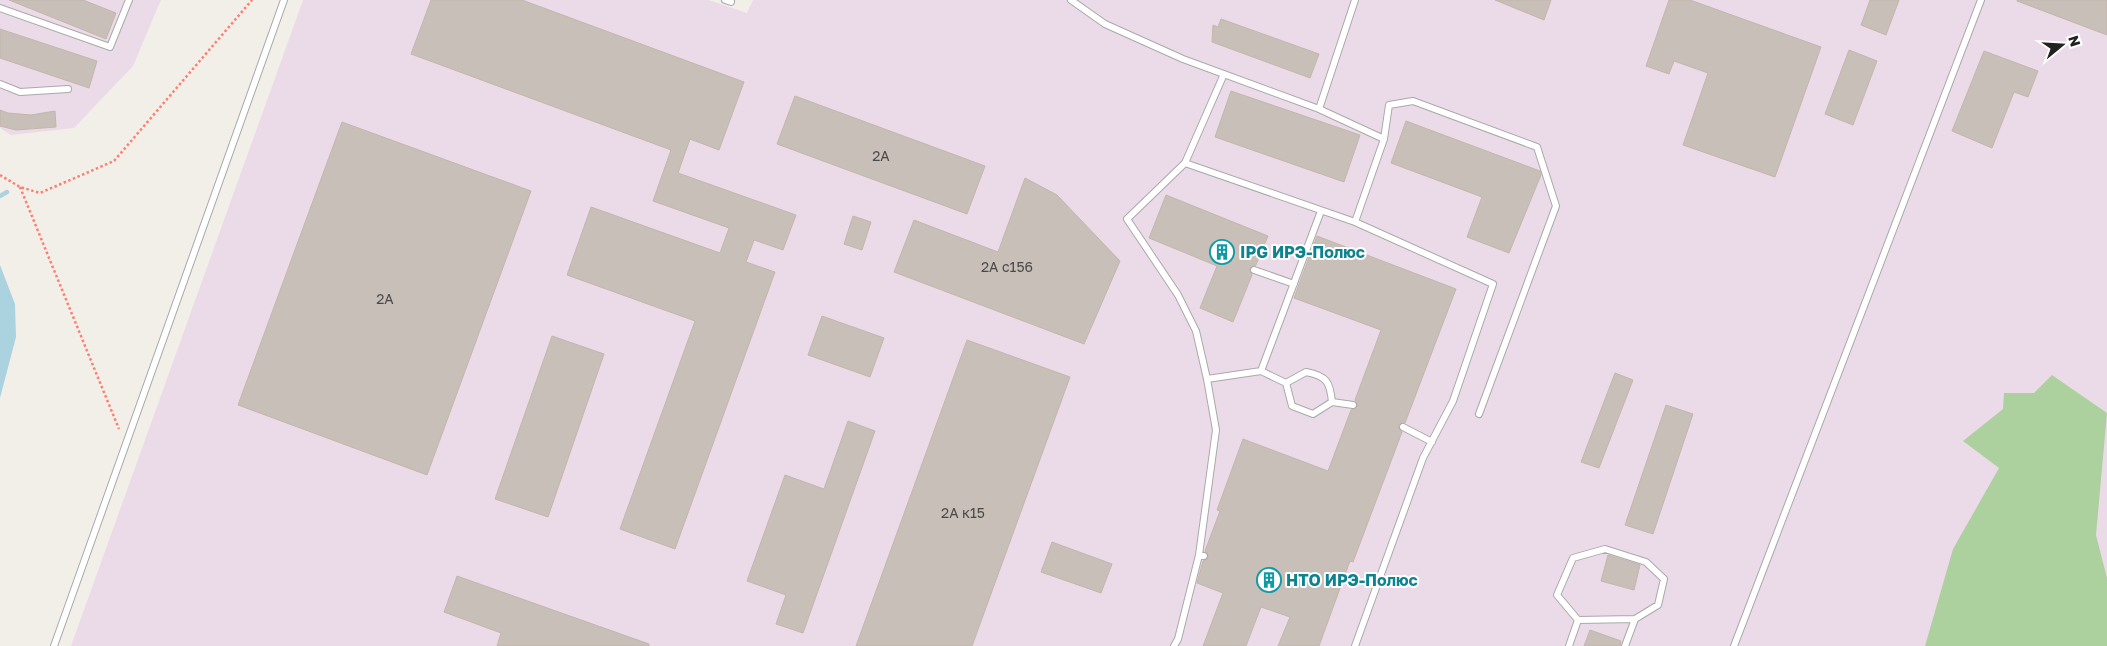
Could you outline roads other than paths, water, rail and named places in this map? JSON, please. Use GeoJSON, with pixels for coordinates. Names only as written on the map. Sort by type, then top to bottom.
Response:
{"type":"FeatureCollection","features":[{"type":"Feature","properties":{"kind":"lane"},"geometry":{"type":"LineString","coordinates":[[0,8],[110,47],[128,0]]}},
{"type":"Feature","properties":{"kind":"lane"},"geometry":{"type":"LineString","coordinates":[[54,646],[284,0]]}},
{"type":"Feature","properties":{"kind":"lane"},"geometry":{"type":"LineString","coordinates":[[1071,0],[1105,24],[1183,59],[1319,109],[1384,139]]}},
{"type":"Feature","properties":{"kind":"lane"},"geometry":{"type":"LineString","coordinates":[[1319,109],[1355,0]]}},
{"type":"Feature","properties":{"kind":"lane"},"geometry":{"type":"LineString","coordinates":[[1734,646],[1981,0]]}},
{"type":"Feature","properties":{"kind":"lane"},"geometry":{"type":"LineString","coordinates":[[1174,646],[1178,639],[1201,556],[1216,430],[1196,331],[1178,295],[1127,219],[1185,163],[1224,74]]}},
{"type":"Feature","properties":{"kind":"lane"},"geometry":{"type":"LineString","coordinates":[[0,84],[20,92],[68,89]]}},
{"type":"Feature","properties":{"kind":"lane"},"geometry":{"type":"LineString","coordinates":[[1355,222],[1384,139],[1390,105],[1413,101],[1537,148],[1556,206],[1479,414]]}},
{"type":"Feature","properties":{"kind":"lane"},"geometry":{"type":"LineString","coordinates":[[1185,163],[1355,222],[1492,284],[1453,401],[1423,458],[1355,646]]}},
{"type":"Feature","properties":{"kind":"lane"},"geometry":{"type":"LineString","coordinates":[[1261,371],[1321,211]]}},
{"type":"Feature","properties":{"kind":"lane"},"geometry":{"type":"LineString","coordinates":[[1254,270],[1294,284]]}},
{"type":"Feature","properties":{"kind":"lane"},"geometry":{"type":"LineString","coordinates":[[1207,379],[1261,371],[1286,383],[1292,406],[1313,414],[1332,402],[1353,405]]}},
{"type":"Feature","properties":{"kind":"lane"},"geometry":{"type":"LineString","coordinates":[[1286,383],[1306,372],[1320,374],[1330,385],[1332,402]]}},
{"type":"Feature","properties":{"kind":"lane"},"geometry":{"type":"LineString","coordinates":[[1403,427],[1432,442]]}},
{"type":"Feature","properties":{"kind":"lane"},"geometry":{"type":"LineString","coordinates":[[1605,549],[1646,562],[1664,579],[1658,605],[1635,619],[1578,620],[1557,595],[1574,558],[1605,549]]}},
{"type":"Feature","properties":{"kind":"lane"},"geometry":{"type":"LineString","coordinates":[[1626,646],[1635,619]]}},
{"type":"Feature","properties":{"kind":"lane"},"geometry":{"type":"LineString","coordinates":[[1569,646],[1578,620]]}},
{"type":"Feature","properties":{"kind":"water"},"geometry":{"type":"Polygon","coordinates":[[[0,265],[15,304],[16,337],[0,398],[0,265]]]}},
{"type":"Feature","properties":{"kind":"waterway"},"geometry":{"type":"LineString","coordinates":[[0,196],[7,192]]}},
{"type":"Feature","properties":{"kind":"place","name":"IPG ИРЭ-Полюс"},"geometry":{"type":"Point","coordinates":[1222,252]}},
{"type":"Feature","properties":{"kind":"place","name":"НТО ИРЭ-Полюс"},"geometry":{"type":"Point","coordinates":[1269,580]}}]}
